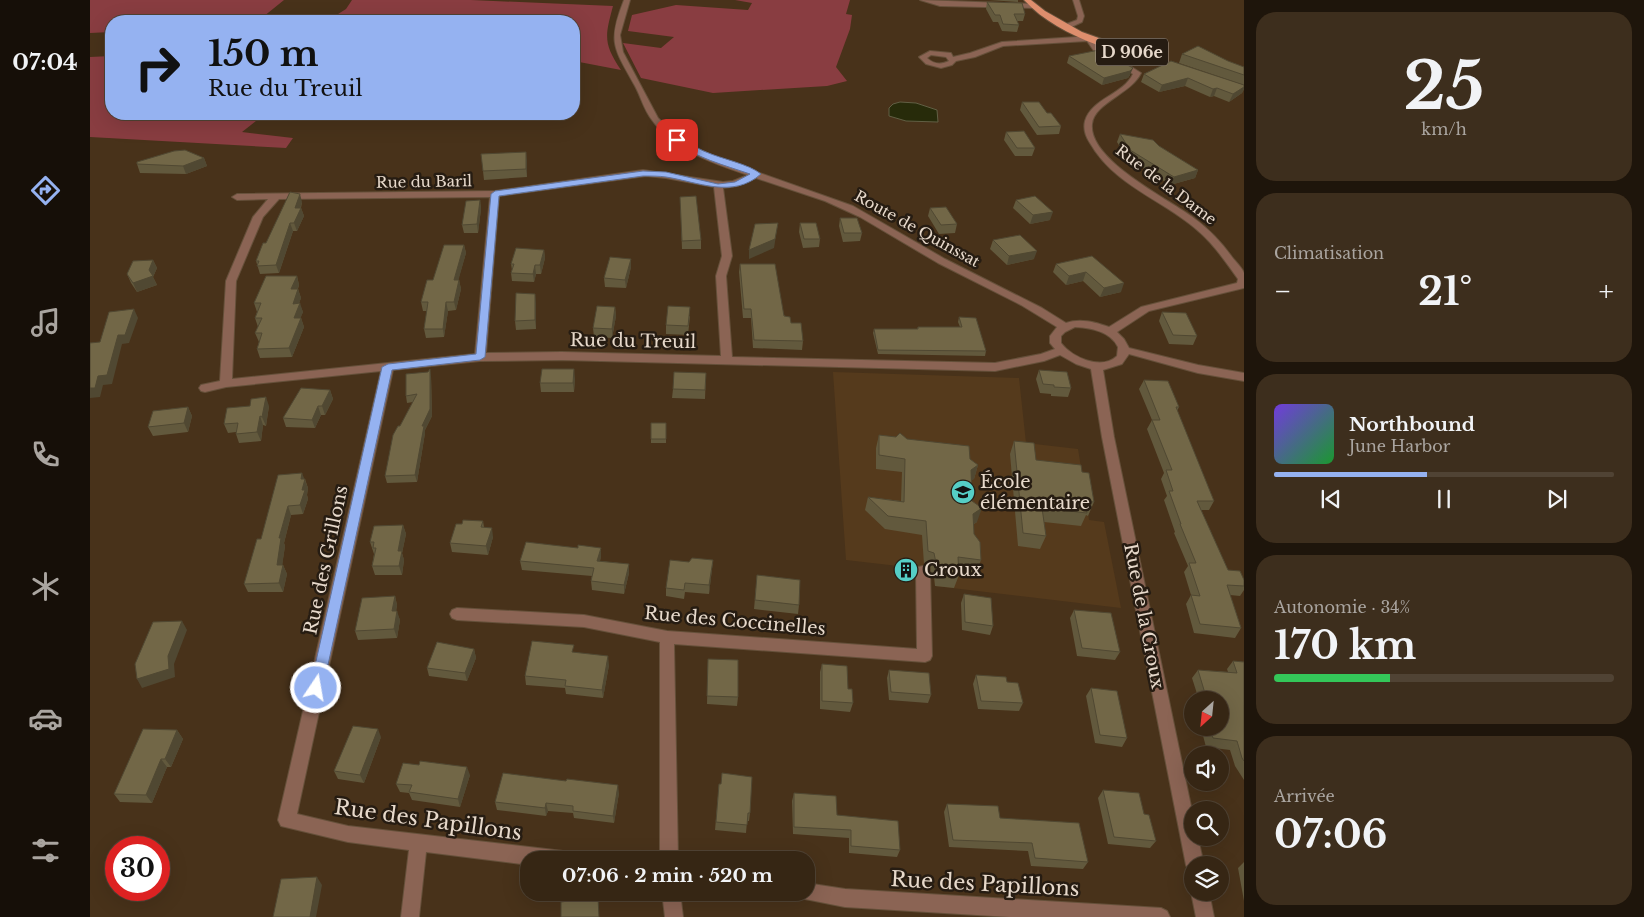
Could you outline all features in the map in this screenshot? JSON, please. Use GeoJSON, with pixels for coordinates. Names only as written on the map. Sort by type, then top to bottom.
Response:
{"type":"FeatureCollection","features":[{"type":"Feature","properties":{"kind":"main road","name":"D 906e"},"geometry":{"type":"LineString","coordinates":[[1028,0],[1034,6],[1067,27],[1091,39],[1188,71]]}},
{"type":"Feature","properties":{"kind":"street","name":"Route de Quinssat"},"geometry":{"type":"LineString","coordinates":[[627,0],[615,34],[617,47],[658,124],[685,146],[715,159],[849,208],[877,222],[955,268],[1018,298],[1064,327]]}},
{"type":"Feature","properties":{"kind":"street"},"geometry":{"type":"LineString","coordinates":[[922,0],[940,4],[1034,6]]}},
{"type":"Feature","properties":{"kind":"street"},"geometry":{"type":"LineString","coordinates":[[1067,27],[1080,21],[1081,16],[1076,0]]}},
{"type":"Feature","properties":{"kind":"street"},"geometry":{"type":"LineString","coordinates":[[953,59],[972,55],[1002,44],[1091,39]]}},
{"type":"Feature","properties":{"kind":"street","name":"Rue de la Dame"},"geometry":{"type":"LineString","coordinates":[[1091,39],[1090,42],[1097,49],[1137,73],[1135,79],[1106,101],[1093,114],[1088,123],[1089,132],[1101,154],[1110,166],[1124,177],[1192,221],[1214,240],[1243,279],[1242,284],[1235,288],[1145,309],[1109,332]]}},
{"type":"Feature","properties":{"kind":"street","name":"Rue du Baril"},"geometry":{"type":"LineString","coordinates":[[236,196],[495,194],[643,174],[666,175],[718,186],[737,184],[757,174]]}},
{"type":"Feature","properties":{"kind":"street"},"geometry":{"type":"LineString","coordinates":[[718,186],[727,256],[721,276],[727,360]]}},
{"type":"Feature","properties":{"kind":"street"},"geometry":{"type":"LineString","coordinates":[[480,357],[495,194]]}},
{"type":"Feature","properties":{"kind":"street"},"geometry":{"type":"LineString","coordinates":[[226,383],[231,281],[258,217],[276,197]]}},
{"type":"Feature","properties":{"kind":"street"},"geometry":{"type":"LineString","coordinates":[[1086,324],[1109,332],[1122,343],[1125,350],[1124,356],[1118,362],[1108,365],[1097,366],[1076,361],[1060,351],[1056,344],[1055,337],[1058,331],[1064,327],[1086,324]]}},
{"type":"Feature","properties":{"kind":"street"},"geometry":{"type":"LineString","coordinates":[[1125,350],[1244,377]]}},
{"type":"Feature","properties":{"kind":"street","name":"Rue du Treuil"},"geometry":{"type":"LineString","coordinates":[[206,388],[226,383],[480,357],[727,360],[995,367],[1044,357],[1060,351]]}},
{"type":"Feature","properties":{"kind":"street","name":"Rue de la Croux"},"geometry":{"type":"LineString","coordinates":[[1097,366],[1097,376],[1108,437],[1192,856]]}},
{"type":"Feature","properties":{"kind":"street","name":"Rue des Grillons"},"geometry":{"type":"LineString","coordinates":[[287,820],[388,367]]}},
{"type":"Feature","properties":{"kind":"street","name":"Rue des Coccinelles"},"geometry":{"type":"LineString","coordinates":[[457,614],[584,621],[667,637],[925,656],[923,571]]}},
{"type":"Feature","properties":{"kind":"street"},"geometry":{"type":"LineString","coordinates":[[667,637],[669,851]]}},
{"type":"Feature","properties":{"kind":"street","name":"Rue des Papillons"},"geometry":{"type":"LineString","coordinates":[[287,820],[348,834],[520,855]]}},
{"type":"Feature","properties":{"kind":"street"},"geometry":{"type":"LineString","coordinates":[[410,917],[418,844]]}},
{"type":"Feature","properties":{"kind":"street","name":"Rue des Papillons"},"geometry":{"type":"LineString","coordinates":[[815,893],[845,898],[1161,917]]}},
{"type":"Feature","properties":{"kind":"street"},"geometry":{"type":"LineString","coordinates":[[672,901],[674,917]]}},
{"type":"Feature","properties":{"kind":"street"},"geometry":{"type":"LineString","coordinates":[[1202,901],[1205,917]]}},
{"type":"Feature","properties":{"kind":"shaded area"},"geometry":{"type":"Polygon","coordinates":[[[90,0],[284,0],[265,15],[105,15],[105,32],[90,33],[90,0]]]}},
{"type":"Feature","properties":{"kind":"shaded area"},"geometry":{"type":"Polygon","coordinates":[[[352,0],[471,0],[613,6],[608,25],[607,39],[611,53],[621,70],[580,62],[580,15],[336,15],[346,9],[352,0]]]}},
{"type":"Feature","properties":{"kind":"shaded area"},"geometry":{"type":"Polygon","coordinates":[[[735,0],[850,0],[846,14],[852,15],[850,29],[836,67],[847,81],[827,86],[713,93],[641,78],[623,43],[661,48],[674,37],[628,31],[632,15],[676,5],[748,10],[752,3],[735,0]]]}},
{"type":"Feature","properties":{"kind":"shaded area"},"geometry":{"type":"Polygon","coordinates":[[[105,56],[105,120],[257,120],[242,132],[293,138],[286,148],[90,137],[90,57],[105,56]]]}},
{"type":"Feature","properties":{"kind":"shaded area"},"geometry":{"type":"Polygon","coordinates":[[[900,102],[916,103],[937,110],[938,122],[906,121],[889,116],[889,108],[893,104],[900,102]]]}},
{"type":"Feature","properties":{"kind":"shaded area","name":"École élémentaire"},"geometry":{"type":"Polygon","coordinates":[[[833,372],[1019,378],[1026,443],[1078,449],[1086,499],[1076,498],[1087,504],[1089,520],[1104,522],[1121,608],[935,586],[933,570],[846,560],[833,372]]]}},
{"type":"Feature","properties":{"kind":"building"},"geometry":{"type":"Polygon","coordinates":[[[987,2],[1022,3],[1025,14],[1014,14],[1019,25],[1003,24],[1000,15],[995,15],[987,2]]]}},
{"type":"Feature","properties":{"kind":"building"},"geometry":{"type":"Polygon","coordinates":[[[1198,46],[1244,67],[1244,75],[1182,54],[1198,46]]]}},
{"type":"Feature","properties":{"kind":"building"},"geometry":{"type":"Polygon","coordinates":[[[1099,50],[1133,68],[1130,71],[1104,78],[1069,56],[1099,50]]]}},
{"type":"Feature","properties":{"kind":"building"},"geometry":{"type":"Polygon","coordinates":[[[1171,61],[1244,85],[1244,87],[1233,94],[1217,88],[1213,89],[1188,78],[1162,85],[1144,74],[1171,61]]]}},
{"type":"Feature","properties":{"kind":"building"},"geometry":{"type":"Polygon","coordinates":[[[1022,102],[1039,102],[1047,113],[1051,113],[1061,126],[1039,127],[1022,102]]]}},
{"type":"Feature","properties":{"kind":"building"},"geometry":{"type":"Polygon","coordinates":[[[1024,131],[1035,148],[1017,148],[1006,132],[1024,131]]]}},
{"type":"Feature","properties":{"kind":"building"},"geometry":{"type":"Polygon","coordinates":[[[1120,134],[1153,140],[1159,146],[1198,170],[1174,177],[1130,150],[1120,134]]]}},
{"type":"Feature","properties":{"kind":"building"},"geometry":{"type":"Polygon","coordinates":[[[185,150],[204,158],[183,166],[137,164],[137,162],[174,151],[185,150]]]}},
{"type":"Feature","properties":{"kind":"building"},"geometry":{"type":"Polygon","coordinates":[[[526,152],[526,169],[483,171],[481,154],[526,152]]]}},
{"type":"Feature","properties":{"kind":"building"},"geometry":{"type":"Polygon","coordinates":[[[290,192],[300,194],[295,208],[301,208],[294,223],[290,223],[276,265],[257,266],[259,261],[256,261],[263,243],[266,243],[290,192]]]}},
{"type":"Feature","properties":{"kind":"building"},"geometry":{"type":"Polygon","coordinates":[[[696,196],[701,240],[682,241],[680,197],[696,196]]]}},
{"type":"Feature","properties":{"kind":"building"},"geometry":{"type":"Polygon","coordinates":[[[1035,196],[1053,212],[1033,215],[1016,200],[1035,196]]]}},
{"type":"Feature","properties":{"kind":"building"},"geometry":{"type":"Polygon","coordinates":[[[480,200],[477,224],[462,225],[466,201],[480,200]]]}},
{"type":"Feature","properties":{"kind":"building"},"geometry":{"type":"Polygon","coordinates":[[[946,207],[957,224],[941,225],[930,208],[946,207]]]}},
{"type":"Feature","properties":{"kind":"building"},"geometry":{"type":"Polygon","coordinates":[[[840,218],[857,218],[862,233],[844,233],[840,218]]]}},
{"type":"Feature","properties":{"kind":"building"},"geometry":{"type":"Polygon","coordinates":[[[778,223],[775,239],[749,250],[755,224],[778,223]]]}},
{"type":"Feature","properties":{"kind":"building"},"geometry":{"type":"Polygon","coordinates":[[[800,223],[816,223],[820,239],[804,239],[800,223]]]}},
{"type":"Feature","properties":{"kind":"building"},"geometry":{"type":"Polygon","coordinates":[[[1020,235],[1037,251],[1009,256],[993,240],[1020,235]]]}},
{"type":"Feature","properties":{"kind":"building"},"geometry":{"type":"Polygon","coordinates":[[[444,245],[464,245],[454,280],[459,280],[454,302],[446,302],[443,329],[424,329],[428,302],[421,302],[427,280],[433,280],[444,245]]]}},
{"type":"Feature","properties":{"kind":"building"},"geometry":{"type":"Polygon","coordinates":[[[516,248],[544,250],[540,265],[535,265],[533,274],[511,273],[514,264],[511,264],[516,248]]]}},
{"type":"Feature","properties":{"kind":"building"},"geometry":{"type":"Polygon","coordinates":[[[1092,256],[1124,283],[1104,288],[1086,272],[1069,276],[1056,264],[1092,256]]]}},
{"type":"Feature","properties":{"kind":"building"},"geometry":{"type":"Polygon","coordinates":[[[610,257],[631,259],[625,280],[604,278],[610,257]]]}},
{"type":"Feature","properties":{"kind":"building"},"geometry":{"type":"Polygon","coordinates":[[[153,260],[149,270],[153,276],[133,283],[127,274],[133,261],[153,260]]]}},
{"type":"Feature","properties":{"kind":"building"},"geometry":{"type":"Polygon","coordinates":[[[740,264],[775,264],[784,316],[790,317],[791,323],[801,323],[803,341],[754,340],[751,309],[744,309],[740,264]]]}},
{"type":"Feature","properties":{"kind":"building"},"geometry":{"type":"Polygon","coordinates":[[[266,276],[297,276],[291,289],[298,289],[293,304],[300,303],[294,318],[301,318],[289,348],[257,349],[262,333],[255,333],[262,318],[255,318],[261,303],[254,303],[266,276]]]}},
{"type":"Feature","properties":{"kind":"building"},"geometry":{"type":"Polygon","coordinates":[[[516,293],[535,294],[535,320],[515,321],[516,293]]]}},
{"type":"Feature","properties":{"kind":"building"},"geometry":{"type":"Polygon","coordinates":[[[597,306],[615,307],[612,329],[593,328],[597,306]]]}},
{"type":"Feature","properties":{"kind":"building"},"geometry":{"type":"Polygon","coordinates":[[[668,306],[690,307],[688,326],[666,325],[668,306]]]}},
{"type":"Feature","properties":{"kind":"building"},"geometry":{"type":"Polygon","coordinates":[[[134,309],[125,335],[118,335],[107,375],[98,376],[95,388],[90,388],[90,343],[100,342],[109,312],[134,309]]]}},
{"type":"Feature","properties":{"kind":"building"},"geometry":{"type":"Polygon","coordinates":[[[1162,312],[1186,313],[1197,336],[1173,335],[1162,312]]]}},
{"type":"Feature","properties":{"kind":"building"},"geometry":{"type":"Polygon","coordinates":[[[959,317],[976,318],[986,351],[878,350],[874,329],[962,327],[959,317]]]}},
{"type":"Feature","properties":{"kind":"building"},"geometry":{"type":"Polygon","coordinates":[[[430,369],[430,409],[422,426],[424,426],[415,475],[385,476],[393,435],[417,394],[406,396],[406,374],[428,372],[430,369]]]}},
{"type":"Feature","properties":{"kind":"building"},"geometry":{"type":"Polygon","coordinates":[[[542,369],[574,369],[573,383],[540,383],[542,369]]]}},
{"type":"Feature","properties":{"kind":"building"},"geometry":{"type":"Polygon","coordinates":[[[1039,370],[1067,372],[1071,388],[1043,384],[1039,370]]]}},
{"type":"Feature","properties":{"kind":"building"},"geometry":{"type":"Polygon","coordinates":[[[674,372],[706,373],[705,390],[673,389],[674,372]]]}},
{"type":"Feature","properties":{"kind":"building"},"geometry":{"type":"Polygon","coordinates":[[[1144,380],[1168,381],[1179,407],[1176,407],[1214,501],[1197,501],[1228,570],[1240,571],[1244,580],[1244,586],[1227,585],[1241,628],[1200,624],[1191,595],[1200,596],[1189,563],[1196,563],[1169,491],[1173,491],[1166,470],[1172,470],[1152,420],[1160,420],[1144,380]]]}},
{"type":"Feature","properties":{"kind":"building"},"geometry":{"type":"Polygon","coordinates":[[[301,388],[330,390],[322,406],[318,406],[312,420],[283,418],[301,388]]]}},
{"type":"Feature","properties":{"kind":"building"},"geometry":{"type":"Polygon","coordinates":[[[266,397],[257,432],[236,434],[238,423],[224,424],[227,408],[250,406],[251,399],[266,397]]]}},
{"type":"Feature","properties":{"kind":"building"},"geometry":{"type":"Polygon","coordinates":[[[188,407],[184,423],[148,427],[153,411],[188,407]]]}},
{"type":"Feature","properties":{"kind":"building"},"geometry":{"type":"Polygon","coordinates":[[[651,423],[666,423],[666,439],[651,439],[651,423]]]}},
{"type":"Feature","properties":{"kind":"building"},"geometry":{"type":"Polygon","coordinates":[[[900,433],[907,439],[969,446],[970,459],[978,465],[971,470],[972,501],[982,508],[973,514],[974,534],[980,542],[981,560],[958,557],[959,575],[939,573],[934,553],[928,551],[926,521],[888,516],[868,497],[904,502],[905,459],[879,455],[879,435],[896,437],[900,433]]]}},
{"type":"Feature","properties":{"kind":"building"},"geometry":{"type":"Polygon","coordinates":[[[1014,441],[1034,443],[1036,460],[1081,465],[1082,472],[1089,473],[1094,502],[1085,501],[1087,513],[1042,508],[1046,536],[1023,533],[1014,441]]]}},
{"type":"Feature","properties":{"kind":"building"},"geometry":{"type":"Polygon","coordinates":[[[302,473],[301,479],[305,479],[302,490],[305,490],[300,505],[288,506],[279,538],[281,538],[277,565],[283,565],[279,583],[244,584],[257,539],[261,539],[278,475],[302,473]]]}},
{"type":"Feature","properties":{"kind":"building"},"geometry":{"type":"Polygon","coordinates":[[[463,520],[483,521],[481,527],[492,528],[486,546],[450,543],[456,524],[462,524],[463,520]]]}},
{"type":"Feature","properties":{"kind":"building"},"geometry":{"type":"Polygon","coordinates":[[[403,525],[398,551],[402,551],[399,566],[372,566],[376,548],[373,548],[374,542],[370,542],[374,526],[403,525]]]}},
{"type":"Feature","properties":{"kind":"building"},"geometry":{"type":"Polygon","coordinates":[[[526,542],[578,548],[578,545],[601,548],[597,561],[629,564],[624,585],[591,581],[594,568],[520,561],[526,542]]]}},
{"type":"Feature","properties":{"kind":"building"},"geometry":{"type":"Polygon","coordinates":[[[692,558],[713,560],[709,585],[685,583],[684,590],[666,588],[670,560],[689,562],[692,558]]]}},
{"type":"Feature","properties":{"kind":"building"},"geometry":{"type":"Polygon","coordinates":[[[757,575],[800,580],[799,605],[755,600],[757,575]]]}},
{"type":"Feature","properties":{"kind":"building"},"geometry":{"type":"Polygon","coordinates":[[[964,594],[991,598],[993,626],[965,622],[964,594]]]}},
{"type":"Feature","properties":{"kind":"building"},"geometry":{"type":"Polygon","coordinates":[[[395,596],[392,611],[397,611],[394,629],[355,631],[362,598],[395,596]]]}},
{"type":"Feature","properties":{"kind":"building"},"geometry":{"type":"Polygon","coordinates":[[[1074,610],[1111,613],[1120,652],[1082,648],[1074,610]]]}},
{"type":"Feature","properties":{"kind":"building"},"geometry":{"type":"Polygon","coordinates":[[[182,621],[168,656],[169,669],[137,679],[135,664],[153,622],[182,621]]]}},
{"type":"Feature","properties":{"kind":"building"},"geometry":{"type":"Polygon","coordinates":[[[532,641],[574,645],[572,652],[608,656],[602,690],[565,686],[566,680],[525,676],[532,641]]]}},
{"type":"Feature","properties":{"kind":"building"},"geometry":{"type":"Polygon","coordinates":[[[437,642],[474,649],[465,673],[427,668],[437,642]]]}},
{"type":"Feature","properties":{"kind":"building"},"geometry":{"type":"Polygon","coordinates":[[[708,659],[738,660],[738,697],[707,696],[708,659]]]}},
{"type":"Feature","properties":{"kind":"building"},"geometry":{"type":"Polygon","coordinates":[[[1233,661],[1244,662],[1244,761],[1237,741],[1213,738],[1212,736],[1229,736],[1229,691],[1204,691],[1198,670],[1237,673],[1233,661]]]}},
{"type":"Feature","properties":{"kind":"building"},"geometry":{"type":"Polygon","coordinates":[[[822,664],[847,666],[848,689],[852,689],[853,703],[822,701],[822,664]]]}},
{"type":"Feature","properties":{"kind":"building"},"geometry":{"type":"Polygon","coordinates":[[[889,670],[929,673],[931,695],[891,692],[889,670]]]}},
{"type":"Feature","properties":{"kind":"building"},"geometry":{"type":"Polygon","coordinates":[[[976,675],[1006,677],[1007,682],[1018,683],[1023,703],[981,701],[976,675]]]}},
{"type":"Feature","properties":{"kind":"building"},"geometry":{"type":"Polygon","coordinates":[[[1091,688],[1117,691],[1127,738],[1100,735],[1091,688]]]}},
{"type":"Feature","properties":{"kind":"building"},"geometry":{"type":"Polygon","coordinates":[[[353,726],[378,729],[360,775],[334,771],[353,726]]]}},
{"type":"Feature","properties":{"kind":"building"},"geometry":{"type":"Polygon","coordinates":[[[143,729],[177,730],[165,759],[161,759],[146,795],[114,794],[143,729]]]}},
{"type":"Feature","properties":{"kind":"building"},"geometry":{"type":"Polygon","coordinates":[[[420,761],[467,767],[458,799],[409,792],[412,785],[396,784],[403,763],[419,765],[420,761]]]}},
{"type":"Feature","properties":{"kind":"building"},"geometry":{"type":"Polygon","coordinates":[[[503,773],[618,785],[613,816],[573,811],[573,806],[546,803],[545,808],[495,802],[503,773]]]}},
{"type":"Feature","properties":{"kind":"building"},"geometry":{"type":"Polygon","coordinates":[[[722,773],[752,777],[750,813],[748,813],[747,825],[716,822],[719,784],[721,784],[722,773]]]}},
{"type":"Feature","properties":{"kind":"building"},"geometry":{"type":"Polygon","coordinates":[[[1103,790],[1139,793],[1144,814],[1149,815],[1156,841],[1114,837],[1103,790]]]}},
{"type":"Feature","properties":{"kind":"building"},"geometry":{"type":"Polygon","coordinates":[[[794,793],[836,796],[837,815],[898,821],[900,850],[851,846],[851,830],[794,827],[794,793]]]}},
{"type":"Feature","properties":{"kind":"building"},"geometry":{"type":"Polygon","coordinates":[[[947,804],[998,806],[1000,818],[1079,823],[1088,862],[1035,858],[1032,843],[953,840],[947,804]]]}},
{"type":"Feature","properties":{"kind":"building"},"geometry":{"type":"Polygon","coordinates":[[[317,877],[310,917],[273,917],[281,879],[317,877]]]}},
{"type":"Feature","properties":{"kind":"building"},"geometry":{"type":"Polygon","coordinates":[[[598,901],[599,917],[561,917],[561,902],[598,901]]]}},
{"type":"Feature","properties":{"kind":"place","name":"École élémentaire"},"geometry":{"type":"Point","coordinates":[963,492]}},
{"type":"Feature","properties":{"kind":"place","name":"Croux"},"geometry":{"type":"Point","coordinates":[906,570]}},
{"type":"Feature","properties":{"kind":"route"},"geometry":{"type":"LineString","coordinates":[[316,688],[388,367],[480,357],[495,194],[643,174],[666,175],[718,186],[737,184],[757,174],[715,159],[685,146],[677,140]]}}]}
